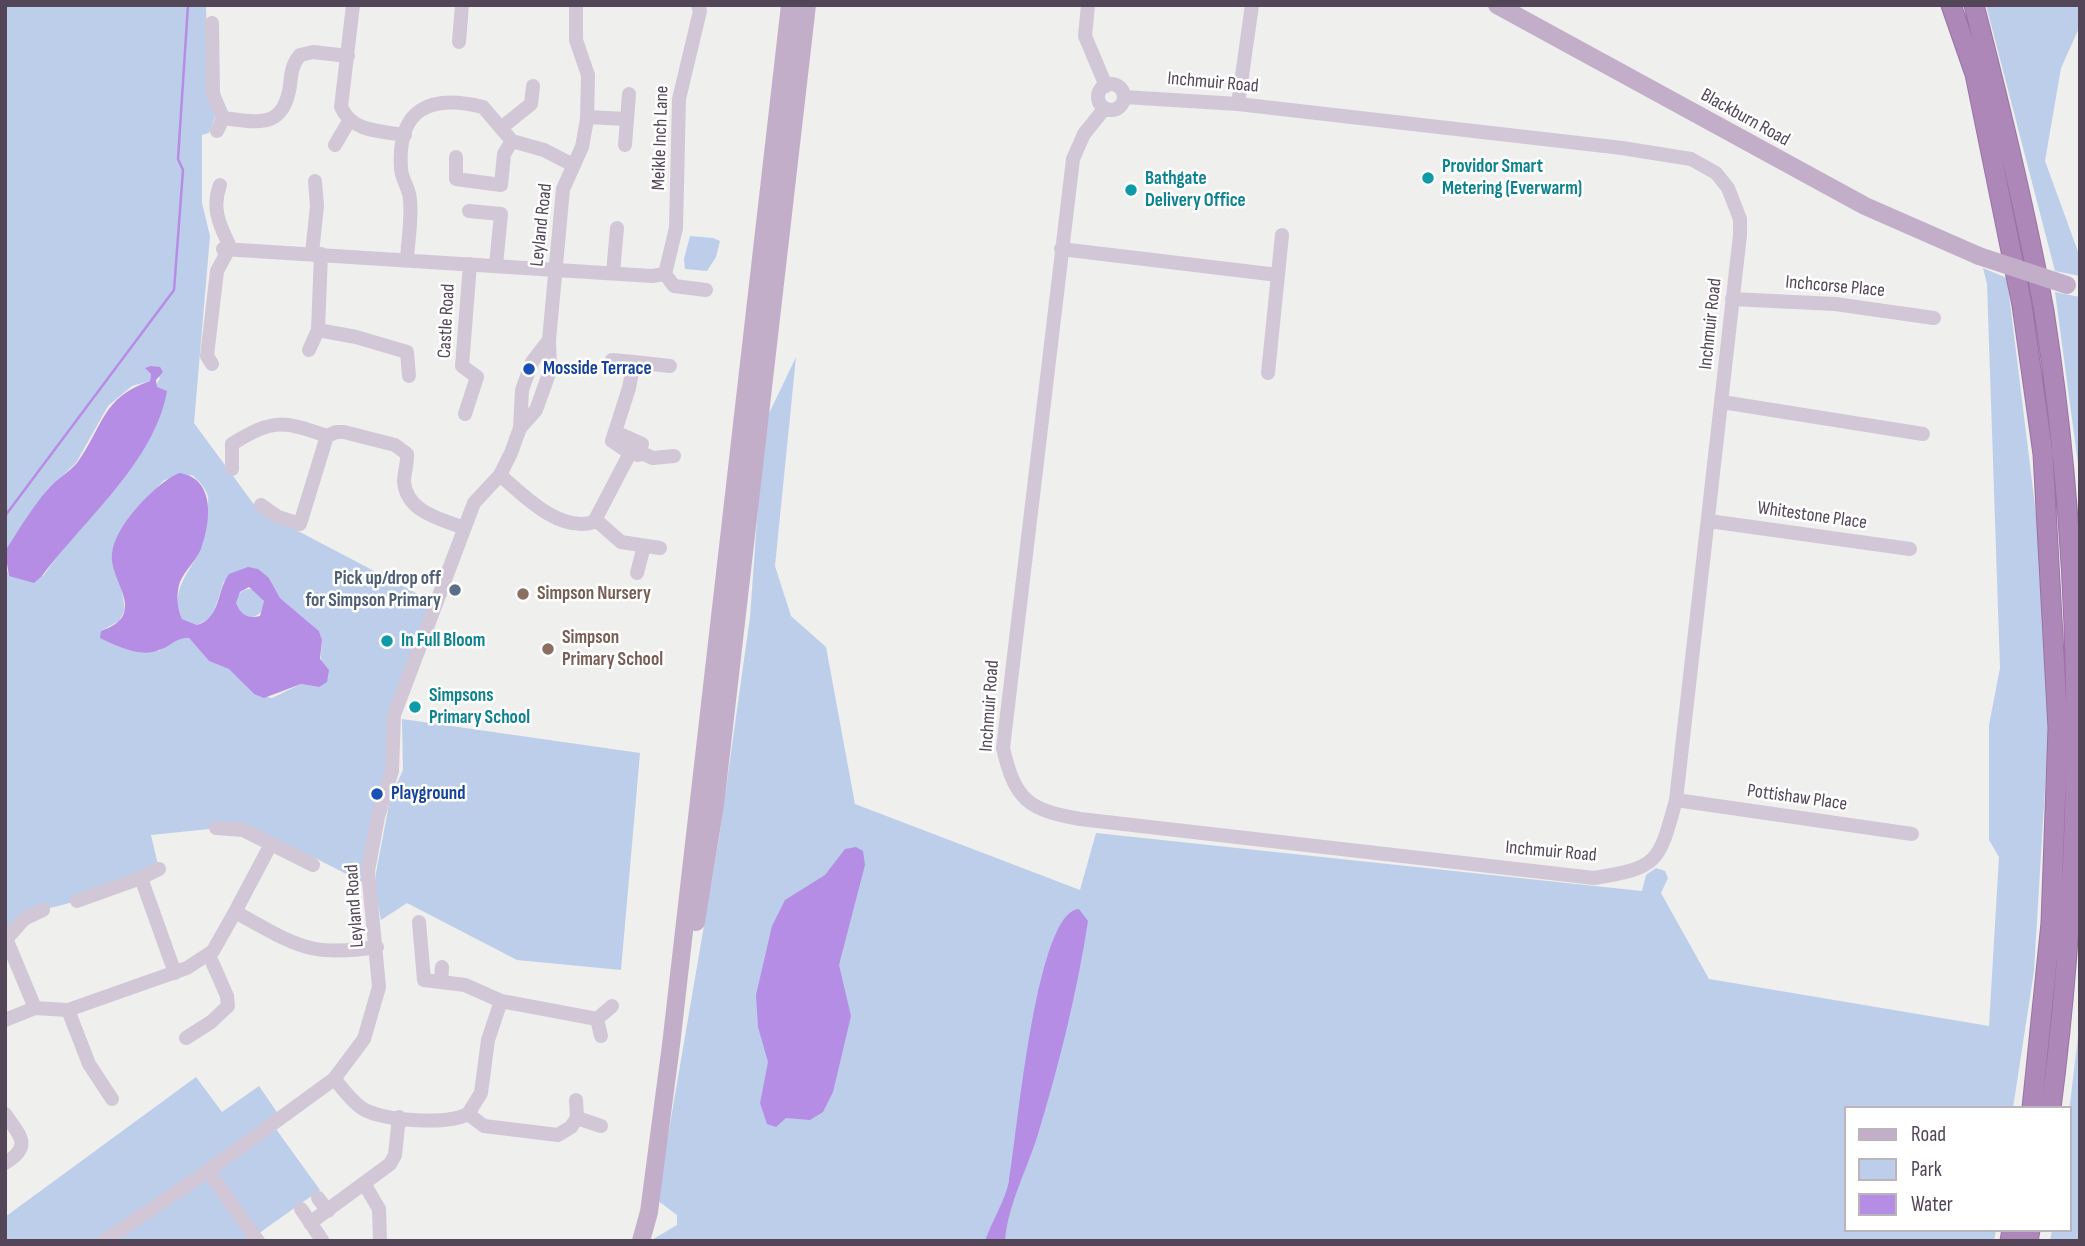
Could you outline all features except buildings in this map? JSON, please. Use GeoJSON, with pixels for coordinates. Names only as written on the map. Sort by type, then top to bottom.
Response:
{"type":"FeatureCollection","features":[{"type":"Feature","properties":{"kind":"highway"},"geometry":{"type":"LineString","coordinates":[[1951,5],[1975,74],[2022,305],[2043,454],[2058,728],[2051,923],[2032,1106]]}},
{"type":"Feature","properties":{"kind":"highway"},"geometry":{"type":"LineString","coordinates":[[1973,5],[2008,138],[2044,312],[2068,484],[2073,545],[2080,705],[2077,859],[2062,1029],[2051,1106]]}},
{"type":"Feature","properties":{"kind":"main road"},"geometry":{"type":"LineString","coordinates":[[641,1241],[649,1212],[671,1045],[790,5]]}},
{"type":"Feature","properties":{"kind":"main road"},"geometry":{"type":"LineString","coordinates":[[671,1045],[701,895],[715,804],[807,5]]}},
{"type":"Feature","properties":{"kind":"main road","name":"Blackburn Road"},"geometry":{"type":"LineString","coordinates":[[1497,5],[1857,202],[1979,256],[2073,286]]}},
{"type":"Feature","properties":{"kind":"street"},"geometry":{"type":"LineString","coordinates":[[353,5],[341,107],[349,121],[356,126],[405,135]]}},
{"type":"Feature","properties":{"kind":"street"},"geometry":{"type":"LineString","coordinates":[[459,42],[462,5]]}},
{"type":"Feature","properties":{"kind":"street","name":"Leyland Road"},"geometry":{"type":"LineString","coordinates":[[104,1241],[208,1171],[334,1079],[355,1052],[370,1024],[379,987],[369,871],[378,817],[392,771],[394,715],[475,500],[500,475],[520,428],[536,410],[545,390],[551,360],[550,340],[563,189],[582,147],[587,117],[588,75],[576,40],[576,5]]}},
{"type":"Feature","properties":{"kind":"street","name":"Meikle Inch Lane"},"geometry":{"type":"LineString","coordinates":[[665,274],[676,228],[679,99],[699,11],[698,5]]}},
{"type":"Feature","properties":{"kind":"street"},"geometry":{"type":"LineString","coordinates":[[1088,5],[1085,36],[1106,86],[1099,99],[1105,108]]}},
{"type":"Feature","properties":{"kind":"street"},"geometry":{"type":"LineString","coordinates":[[1238,104],[1252,5]]}},
{"type":"Feature","properties":{"kind":"street"},"geometry":{"type":"LineString","coordinates":[[212,23],[213,93],[220,124],[265,122],[273,119],[285,104],[292,68],[300,55],[313,52],[348,56]]}},
{"type":"Feature","properties":{"kind":"street"},"geometry":{"type":"LineString","coordinates":[[501,128],[531,104],[533,86]]}},
{"type":"Feature","properties":{"kind":"street","name":"Inchmuir Road"},"geometry":{"type":"LineString","coordinates":[[1106,86],[1118,87],[1124,97]]}},
{"type":"Feature","properties":{"kind":"street"},"geometry":{"type":"LineString","coordinates":[[625,145],[629,94]]}},
{"type":"Feature","properties":{"kind":"street","name":"Inchmuir Road"},"geometry":{"type":"LineString","coordinates":[[1124,97],[1238,104],[1622,148],[1691,159],[1716,173],[1728,188],[1740,219],[1709,521],[1676,800],[1662,850],[1636,871],[1594,878],[1080,819],[1048,814],[1026,800],[1012,784],[1003,748],[1073,159],[1084,134],[1105,108],[1119,108],[1124,97]]}},
{"type":"Feature","properties":{"kind":"street"},"geometry":{"type":"LineString","coordinates":[[407,260],[410,200],[401,167],[405,135],[410,122],[420,110],[441,101],[483,107],[512,141],[544,150],[573,166]]}},
{"type":"Feature","properties":{"kind":"street"},"geometry":{"type":"LineString","coordinates":[[587,117],[626,119]]}},
{"type":"Feature","properties":{"kind":"street"},"geometry":{"type":"LineString","coordinates":[[335,145],[349,121]]}},
{"type":"Feature","properties":{"kind":"street"},"geometry":{"type":"LineString","coordinates":[[456,157],[456,179],[501,185],[504,154],[512,141]]}},
{"type":"Feature","properties":{"kind":"street"},"geometry":{"type":"LineString","coordinates":[[309,350],[318,330],[315,181]]}},
{"type":"Feature","properties":{"kind":"street"},"geometry":{"type":"LineString","coordinates":[[212,364],[208,356],[217,271],[226,248],[216,218],[214,200],[220,184]]}},
{"type":"Feature","properties":{"kind":"street"},"geometry":{"type":"LineString","coordinates":[[469,211],[500,214],[496,265]]}},
{"type":"Feature","properties":{"kind":"street"},"geometry":{"type":"LineString","coordinates":[[613,273],[617,228]]}},
{"type":"Feature","properties":{"kind":"street"},"geometry":{"type":"LineString","coordinates":[[1268,373],[1282,235]]}},
{"type":"Feature","properties":{"kind":"street","name":"Castle Road"},"geometry":{"type":"LineString","coordinates":[[226,248],[557,270]]}},
{"type":"Feature","properties":{"kind":"street"},"geometry":{"type":"LineString","coordinates":[[1061,249],[1278,275]]}},
{"type":"Feature","properties":{"kind":"street","name":"Castle Road"},"geometry":{"type":"LineString","coordinates":[[465,414],[477,377],[462,366],[470,264]]}},
{"type":"Feature","properties":{"kind":"street"},"geometry":{"type":"LineString","coordinates":[[557,270],[665,274],[674,286],[706,290]]}},
{"type":"Feature","properties":{"kind":"street","name":"Inchcorse Place"},"geometry":{"type":"LineString","coordinates":[[1732,299],[1835,304],[1934,318]]}},
{"type":"Feature","properties":{"kind":"street","name":"Castle Road"},"geometry":{"type":"LineString","coordinates":[[318,330],[356,337],[407,352],[409,376]]}},
{"type":"Feature","properties":{"kind":"street","name":"Leyland Road"},"geometry":{"type":"LineString","coordinates":[[520,428],[522,390],[532,362],[550,340]]}},
{"type":"Feature","properties":{"kind":"street"},"geometry":{"type":"LineString","coordinates":[[612,360],[670,366]]}},
{"type":"Feature","properties":{"kind":"street"},"geometry":{"type":"LineString","coordinates":[[634,362],[612,444],[645,458],[674,456]]}},
{"type":"Feature","properties":{"kind":"street"},"geometry":{"type":"LineString","coordinates":[[1722,402],[1923,434]]}},
{"type":"Feature","properties":{"kind":"street"},"geometry":{"type":"LineString","coordinates":[[232,468],[232,444],[275,424],[291,424],[327,436],[339,432],[401,447],[407,454],[404,479],[409,498],[429,514],[464,528]]}},
{"type":"Feature","properties":{"kind":"street"},"geometry":{"type":"LineString","coordinates":[[261,505],[278,517],[300,524],[312,509],[327,436]]}},
{"type":"Feature","properties":{"kind":"street"},"geometry":{"type":"LineString","coordinates":[[500,475],[539,507],[563,520],[581,524],[596,520],[645,458]]}},
{"type":"Feature","properties":{"kind":"street"},"geometry":{"type":"LineString","coordinates":[[596,520],[621,542],[660,548]]}},
{"type":"Feature","properties":{"kind":"street","name":"Whitestone Place"},"geometry":{"type":"LineString","coordinates":[[1709,521],[1910,549]]}},
{"type":"Feature","properties":{"kind":"street"},"geometry":{"type":"LineString","coordinates":[[637,573],[644,546]]}},
{"type":"Feature","properties":{"kind":"street","name":"Pottishaw Place"},"geometry":{"type":"LineString","coordinates":[[1676,800],[1912,834]]}},
{"type":"Feature","properties":{"kind":"street"},"geometry":{"type":"LineString","coordinates":[[216,828],[243,830],[313,865]]}},
{"type":"Feature","properties":{"kind":"street"},"geometry":{"type":"LineString","coordinates":[[5,1020],[35,1008],[68,1010],[175,973],[209,955],[271,844]]}},
{"type":"Feature","properties":{"kind":"street"},"geometry":{"type":"LineString","coordinates":[[77,901],[159,869]]}},
{"type":"Feature","properties":{"kind":"street"},"geometry":{"type":"LineString","coordinates":[[141,878],[175,973]]}},
{"type":"Feature","properties":{"kind":"street"},"geometry":{"type":"LineString","coordinates":[[35,1008],[7,937],[24,919],[43,910]]}},
{"type":"Feature","properties":{"kind":"street"},"geometry":{"type":"LineString","coordinates":[[235,912],[306,949],[340,953],[377,947]]}},
{"type":"Feature","properties":{"kind":"street"},"geometry":{"type":"LineString","coordinates":[[419,922],[424,981],[441,974],[501,1001],[597,1019]]}},
{"type":"Feature","properties":{"kind":"street"},"geometry":{"type":"LineString","coordinates":[[186,1038],[211,1022],[228,1006],[218,973],[209,955]]}},
{"type":"Feature","properties":{"kind":"street"},"geometry":{"type":"LineString","coordinates":[[334,1079],[365,1110],[399,1117],[445,1121],[468,1114],[481,1093],[488,1040],[501,1001]]}},
{"type":"Feature","properties":{"kind":"street"},"geometry":{"type":"LineString","coordinates":[[597,1019],[612,1006]]}},
{"type":"Feature","properties":{"kind":"street"},"geometry":{"type":"LineString","coordinates":[[68,1010],[89,1064],[111,1089]]}},
{"type":"Feature","properties":{"kind":"street"},"geometry":{"type":"LineString","coordinates":[[597,1019],[601,1036]]}},
{"type":"Feature","properties":{"kind":"street"},"geometry":{"type":"LineString","coordinates":[[468,1114],[484,1126],[558,1135],[565,1133],[577,1118],[576,1100]]}},
{"type":"Feature","properties":{"kind":"street"},"geometry":{"type":"LineString","coordinates":[[5,1114],[21,1137],[22,1146],[20,1153],[5,1163]]}},
{"type":"Feature","properties":{"kind":"street"},"geometry":{"type":"LineString","coordinates":[[310,1223],[390,1164],[395,1155],[399,1117]]}},
{"type":"Feature","properties":{"kind":"street"},"geometry":{"type":"LineString","coordinates":[[577,1118],[601,1126]]}},
{"type":"Feature","properties":{"kind":"street"},"geometry":{"type":"LineString","coordinates":[[208,1171],[258,1241]]}},
{"type":"Feature","properties":{"kind":"street"},"geometry":{"type":"LineString","coordinates":[[365,1185],[379,1209],[380,1241]]}},
{"type":"Feature","properties":{"kind":"street"},"geometry":{"type":"LineString","coordinates":[[318,1198],[328,1211]]}},
{"type":"Feature","properties":{"kind":"street"},"geometry":{"type":"LineString","coordinates":[[301,1209],[322,1240]]}},
{"type":"Feature","properties":{"kind":"green space"},"geometry":{"type":"Polygon","coordinates":[[[5,5],[206,5],[209,101],[215,117],[209,133],[202,135],[202,203],[210,236],[194,423],[258,510],[435,603],[398,703],[368,885],[317,859],[229,827],[151,835],[159,869],[77,901],[43,910],[5,936],[5,564],[9,576],[43,576],[68,542],[160,378],[146,369],[151,374],[150,381],[132,386],[108,406],[76,463],[48,489],[5,551],[5,5]],[[192,475],[164,480],[124,525],[120,580],[125,610],[119,621],[101,631],[159,651],[176,638],[189,638],[209,661],[229,668],[254,694],[272,698],[301,684],[319,687],[322,640],[319,631],[280,598],[269,578],[224,581],[212,617],[197,625],[182,619],[179,592],[201,547],[208,510],[207,494],[192,475]]]}},
{"type":"Feature","properties":{"kind":"green space"},"geometry":{"type":"Polygon","coordinates":[[[1986,5],[2080,5],[2080,26],[2061,68],[2045,161],[2080,257],[2080,276],[2055,271],[1986,5]]]}},
{"type":"Feature","properties":{"kind":"green space"},"geometry":{"type":"Polygon","coordinates":[[[690,236],[720,241],[716,257],[707,271],[685,269],[684,259],[690,236]]]}},
{"type":"Feature","properties":{"kind":"green space"},"geometry":{"type":"Polygon","coordinates":[[[1983,268],[2007,278],[2044,579],[2049,722],[2034,971],[2013,1106],[1843,1106],[1843,1232],[1996,1232],[1994,1241],[650,1241],[677,1225],[677,1215],[657,1200],[719,838],[750,617],[764,424],[796,357],[775,566],[791,616],[826,647],[855,804],[1080,890],[1096,833],[1642,891],[1646,875],[1656,868],[1665,871],[1668,878],[1661,893],[1709,979],[1989,1026],[1999,857],[1989,840],[1989,725],[2000,668],[1987,284],[1983,268]]]}},
{"type":"Feature","properties":{"kind":"green space"},"geometry":{"type":"Polygon","coordinates":[[[2055,292],[2080,297],[2080,479],[2055,292]]]}},
{"type":"Feature","properties":{"kind":"green space"},"geometry":{"type":"Polygon","coordinates":[[[250,589],[260,593],[264,603],[260,613],[250,617],[240,613],[236,603],[240,593],[250,589]]]}},
{"type":"Feature","properties":{"kind":"green space"},"geometry":{"type":"Polygon","coordinates":[[[402,719],[640,753],[621,970],[517,960],[407,903],[381,920],[376,894],[376,873],[390,799],[403,770],[402,719]]]}},
{"type":"Feature","properties":{"kind":"green space"},"geometry":{"type":"Polygon","coordinates":[[[2080,1020],[2080,1241],[2050,1241],[2052,1232],[2071,1232],[2070,1106],[2080,1020]]]}},
{"type":"Feature","properties":{"kind":"green space"},"geometry":{"type":"Polygon","coordinates":[[[196,1077],[222,1112],[259,1086],[281,1118],[273,1125],[320,1190],[255,1236],[258,1241],[5,1241],[5,1217],[196,1077]]]}},
{"type":"Feature","properties":{"kind":"water"},"geometry":{"type":"Polygon","coordinates":[[[160,367],[163,372],[156,380],[157,387],[167,391],[160,417],[133,466],[42,576],[34,583],[9,576],[5,551],[26,519],[49,488],[77,463],[113,404],[134,388],[150,381],[151,374],[145,368],[160,367]]]}},
{"type":"Feature","properties":{"kind":"water"},"geometry":{"type":"Polygon","coordinates":[[[179,473],[191,477],[205,492],[208,503],[207,526],[201,549],[179,586],[178,600],[182,619],[197,625],[205,622],[214,611],[229,574],[248,567],[258,569],[269,578],[280,598],[319,631],[322,640],[320,659],[329,670],[327,682],[319,687],[301,684],[264,698],[254,694],[229,669],[209,661],[189,638],[144,653],[100,638],[101,631],[115,624],[123,616],[125,607],[112,554],[120,531],[148,496],[179,473]],[[249,587],[240,592],[236,603],[245,615],[255,617],[260,616],[264,601],[249,587]]]}},
{"type":"Feature","properties":{"kind":"water"},"geometry":{"type":"Polygon","coordinates":[[[856,847],[863,851],[865,865],[839,965],[851,1016],[833,1092],[823,1112],[810,1120],[786,1118],[776,1127],[767,1124],[760,1103],[768,1062],[758,1027],[756,995],[772,926],[785,900],[825,875],[845,849],[856,847]]]}},
{"type":"Feature","properties":{"kind":"water"},"geometry":{"type":"Polygon","coordinates":[[[1079,909],[1088,921],[1084,948],[1067,1029],[1046,1108],[1014,1200],[1005,1241],[985,1241],[1009,1181],[1030,1031],[1040,985],[1051,947],[1064,920],[1079,909]]]}},
{"type":"Feature","properties":{"kind":"waterway"},"geometry":{"type":"LineString","coordinates":[[5,516],[174,290],[183,170],[178,159],[188,5]]}},
{"type":"Feature","properties":{"kind":"place","name":"Providor Smart Metering (Everwarm)"},"geometry":{"type":"Point","coordinates":[1428,178]}},
{"type":"Feature","properties":{"kind":"place","name":"Bathgate Delivery Office"},"geometry":{"type":"Point","coordinates":[1131,190]}},
{"type":"Feature","properties":{"kind":"place","name":"Mosside Terrace"},"geometry":{"type":"Point","coordinates":[529,369]}},
{"type":"Feature","properties":{"kind":"place","name":"Pick up/drop off for Simpson Primary"},"geometry":{"type":"Point","coordinates":[455,590]}},
{"type":"Feature","properties":{"kind":"place","name":"Simpson Nursery"},"geometry":{"type":"Point","coordinates":[523,594]}},
{"type":"Feature","properties":{"kind":"place","name":"In Full Bloom"},"geometry":{"type":"Point","coordinates":[387,641]}},
{"type":"Feature","properties":{"kind":"place","name":"Simpson Primary School"},"geometry":{"type":"Point","coordinates":[548,649]}},
{"type":"Feature","properties":{"kind":"place","name":"Simpsons Primary School"},"geometry":{"type":"Point","coordinates":[415,707]}},
{"type":"Feature","properties":{"kind":"place","name":"Playground"},"geometry":{"type":"Point","coordinates":[377,794]}}]}
